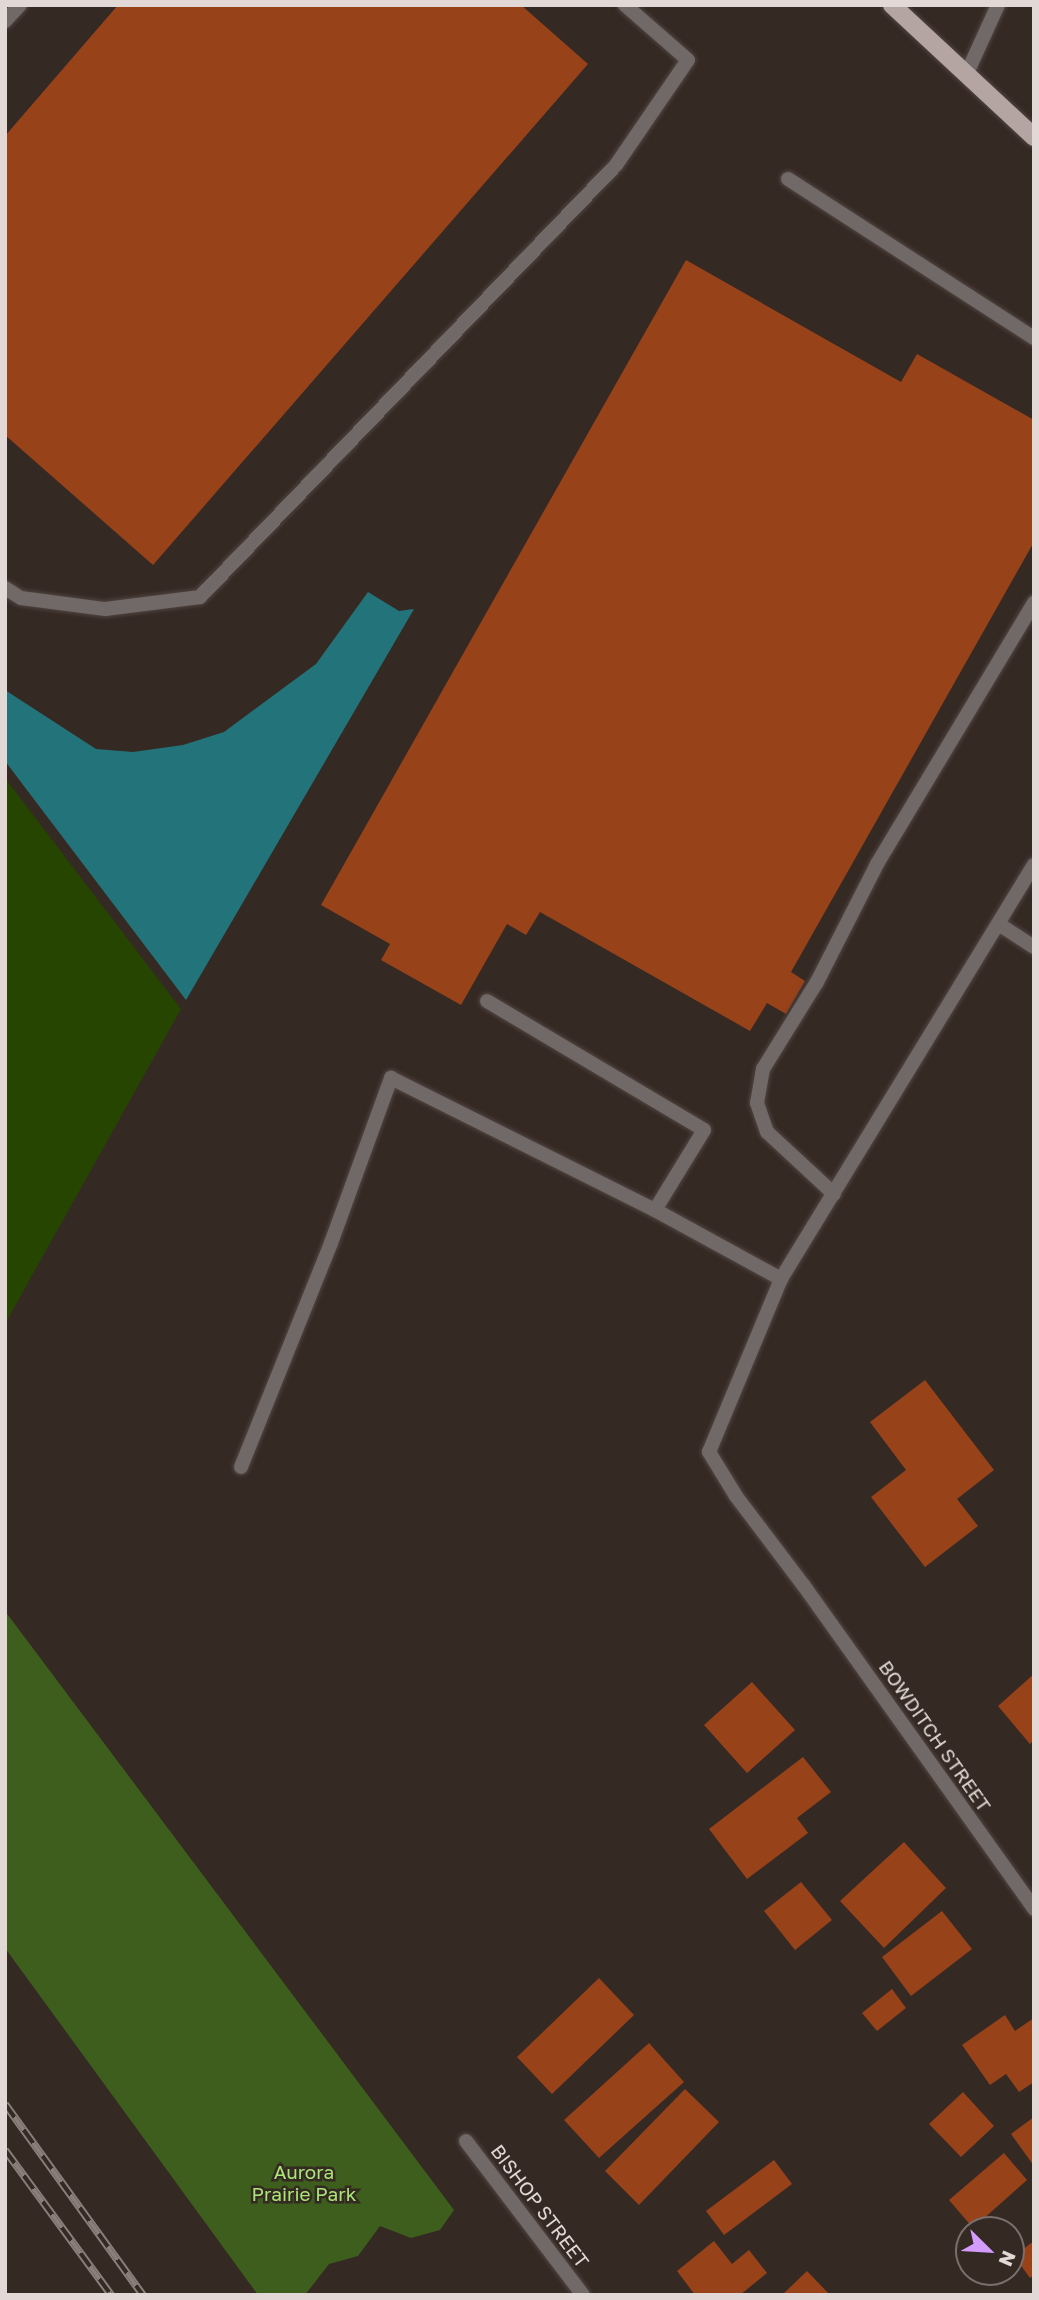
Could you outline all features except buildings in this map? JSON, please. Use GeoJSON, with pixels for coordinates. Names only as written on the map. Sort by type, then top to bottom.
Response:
{"type":"FeatureCollection","features":[{"type":"Feature","properties":{"kind":"main road"},"geometry":{"type":"LineString","coordinates":[[892,5],[1034,137]]}},
{"type":"Feature","properties":{"kind":"street"},"geometry":{"type":"LineString","coordinates":[[5,21],[20,5]]}},
{"type":"Feature","properties":{"kind":"street"},"geometry":{"type":"LineString","coordinates":[[5,588],[21,598],[104,609],[200,597],[616,165],[688,60],[625,5]]}},
{"type":"Feature","properties":{"kind":"street"},"geometry":{"type":"LineString","coordinates":[[967,73],[998,5]]}},
{"type":"Feature","properties":{"kind":"street"},"geometry":{"type":"LineString","coordinates":[[788,179],[1034,338]]}},
{"type":"Feature","properties":{"kind":"street"},"geometry":{"type":"LineString","coordinates":[[834,1194],[767,1132],[757,1103],[763,1069],[817,982],[877,864],[1034,603]]}},
{"type":"Feature","properties":{"kind":"street"},"geometry":{"type":"LineString","coordinates":[[241,1467],[331,1243],[391,1078],[655,1210],[781,1279],[1000,925],[1034,865]]}},
{"type":"Feature","properties":{"kind":"street"},"geometry":{"type":"LineString","coordinates":[[1000,925],[1034,947]]}},
{"type":"Feature","properties":{"kind":"street"},"geometry":{"type":"LineString","coordinates":[[487,1001],[704,1130],[655,1210]]}},
{"type":"Feature","properties":{"kind":"street","name":"BOWDITCH STREET"},"geometry":{"type":"LineString","coordinates":[[781,1279],[709,1452],[736,1496],[804,1586],[1034,1909]]}},
{"type":"Feature","properties":{"kind":"street","name":"BISHOP STREET"},"geometry":{"type":"LineString","coordinates":[[466,2141],[583,2295]]}},
{"type":"Feature","properties":{"kind":"green space"},"geometry":{"type":"Polygon","coordinates":[[[5,778],[181,1009],[5,1324],[5,778]]]}},
{"type":"Feature","properties":{"kind":"green space","name":"Aurora Prairie Park"},"geometry":{"type":"Polygon","coordinates":[[[5,1611],[454,2210],[440,2230],[411,2238],[380,2226],[358,2256],[329,2264],[305,2295],[258,2295],[5,1948],[5,1611]]]}},
{"type":"Feature","properties":{"kind":"water"},"geometry":{"type":"Polygon","coordinates":[[[368,592],[399,611],[414,609],[186,1000],[5,761],[5,690],[96,749],[133,752],[183,745],[224,732],[316,664],[368,592]]]}},
{"type":"Feature","properties":{"kind":"railway"},"geometry":{"type":"LineString","coordinates":[[5,2104],[143,2295]]}},
{"type":"Feature","properties":{"kind":"railway"},"geometry":{"type":"LineString","coordinates":[[5,2150],[111,2295]]}}]}
